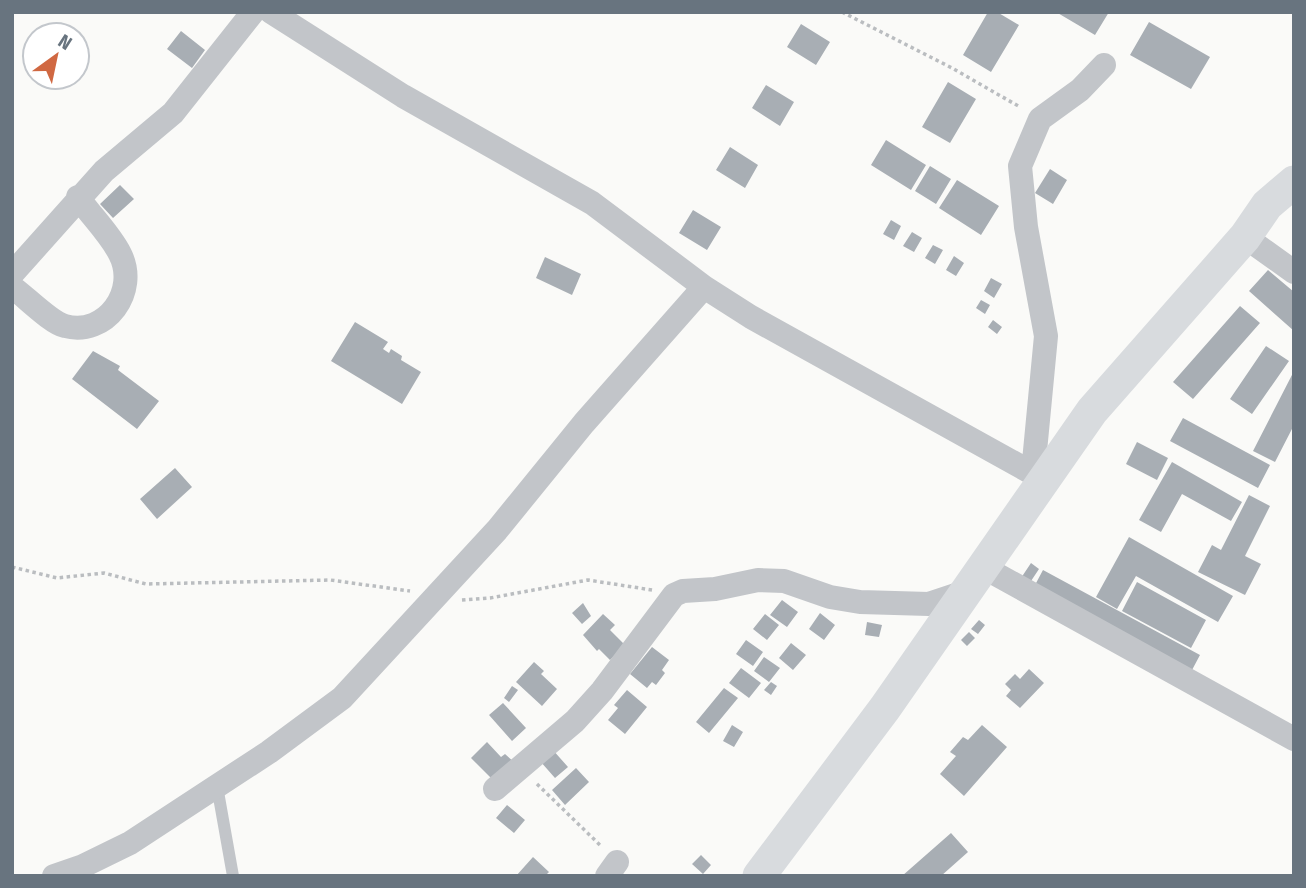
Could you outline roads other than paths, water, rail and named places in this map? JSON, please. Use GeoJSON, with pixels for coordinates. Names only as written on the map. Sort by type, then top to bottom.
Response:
{"type":"FeatureCollection","features":[{"type":"Feature","properties":{"kind":"main road"},"geometry":{"type":"LineString","coordinates":[[759,876],[885,708],[974,580],[1038,476],[1245,237],[1267,205],[1294,182]]}},
{"type":"Feature","properties":{"kind":"street"},"geometry":{"type":"LineString","coordinates":[[12,274],[78,197],[173,113],[253,12]]}},
{"type":"Feature","properties":{"kind":"street"},"geometry":{"type":"LineString","coordinates":[[271,12],[403,96],[592,203],[704,287],[751,317],[1038,476],[1046,336],[1026,227],[1020,166],[1040,119],[1080,90],[1104,65]]}},
{"type":"Feature","properties":{"kind":"street"},"geometry":{"type":"LineString","coordinates":[[12,287],[63,326],[88,328],[108,316],[123,298],[127,278],[120,255],[78,197]]}},
{"type":"Feature","properties":{"kind":"street"},"geometry":{"type":"LineString","coordinates":[[1245,237],[1294,272]]}},
{"type":"Feature","properties":{"kind":"street"},"geometry":{"type":"LineString","coordinates":[[54,876],[83,866],[130,843],[342,698],[497,530],[593,413],[704,287]]}},
{"type":"Feature","properties":{"kind":"street"},"geometry":{"type":"LineString","coordinates":[[495,789],[575,721],[674,595],[683,591],[715,589],[758,580],[784,581],[830,597],[860,602],[929,604],[974,580],[1294,739]]}},
{"type":"Feature","properties":{"kind":"lane"},"geometry":{"type":"LineString","coordinates":[[217,786],[233,876]]}}]}
